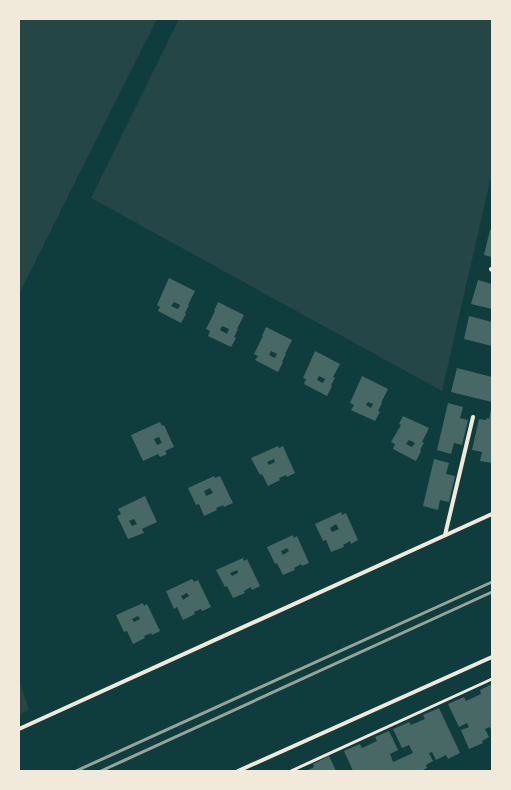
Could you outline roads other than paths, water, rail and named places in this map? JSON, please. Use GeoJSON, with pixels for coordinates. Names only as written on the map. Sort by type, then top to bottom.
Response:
{"type":"FeatureCollection","features":[{"type":"Feature","properties":{"kind":"street"},"geometry":{"type":"LineString","coordinates":[[445,535],[473,417]]}},
{"type":"Feature","properties":{"kind":"street"},"geometry":{"type":"LineString","coordinates":[[19,729],[492,514]]}},
{"type":"Feature","properties":{"kind":"street"},"geometry":{"type":"LineString","coordinates":[[238,771],[492,657]]}},
{"type":"Feature","properties":{"kind":"lane"},"geometry":{"type":"LineString","coordinates":[[291,771],[492,679]]}},
{"type":"Feature","properties":{"kind":"railway"},"geometry":{"type":"LineString","coordinates":[[76,771],[492,582]]}},
{"type":"Feature","properties":{"kind":"railway"},"geometry":{"type":"LineString","coordinates":[[101,771],[492,592]]}}]}
